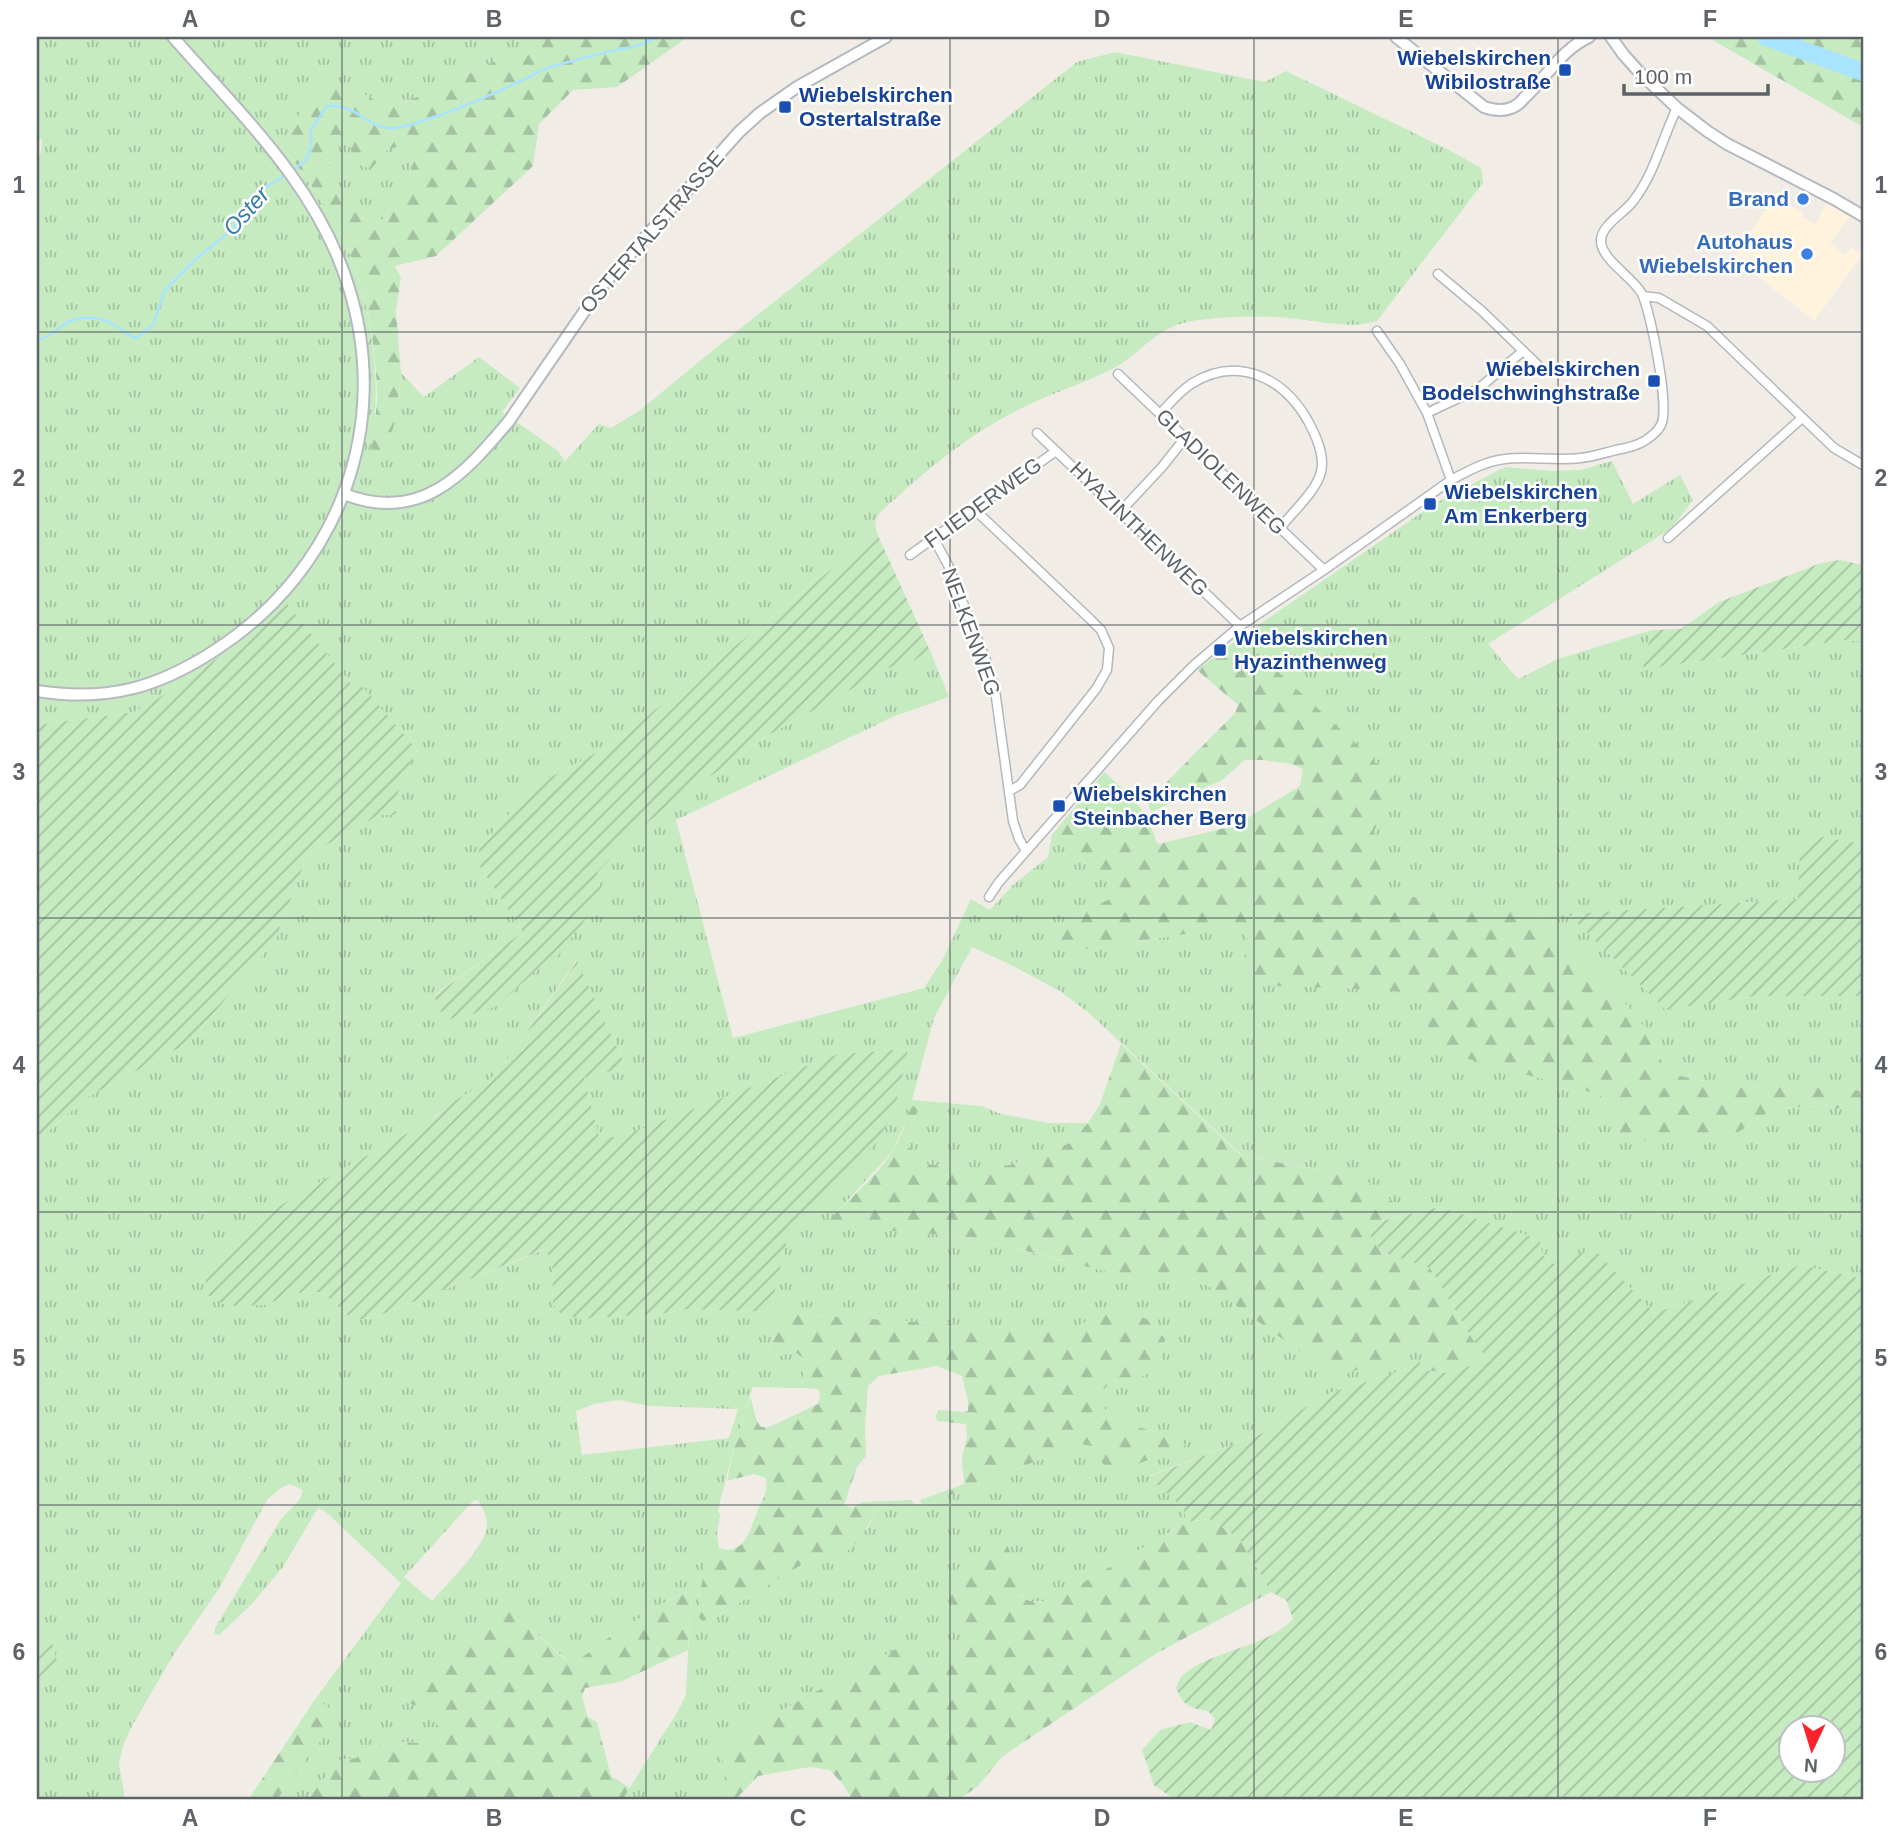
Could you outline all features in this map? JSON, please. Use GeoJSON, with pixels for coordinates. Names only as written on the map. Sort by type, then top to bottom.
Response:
{"type":"FeatureCollection","features":[{"type":"Feature","properties":{"kind":"main road"},"geometry":{"type":"LineString","coordinates":[[37,691],[90,695],[131,690],[166,678],[207,656],[252,624],[293,582],[321,542],[344,494],[355,457],[364,383],[356,314],[338,255],[317,212],[272,150],[173,37]]}},
{"type":"Feature","properties":{"kind":"main road","name":"OSTERTALSTRASSE"},"geometry":{"type":"LineString","coordinates":[[344,494],[368,502],[401,503],[430,494],[461,472],[509,421],[601,287],[739,132],[760,113],[797,87],[887,37]]}},
{"type":"Feature","properties":{"kind":"main road"},"geometry":{"type":"LineString","coordinates":[[1396,37],[1485,107],[1501,111],[1517,105],[1574,45],[1589,37]]}},
{"type":"Feature","properties":{"kind":"main road"},"geometry":{"type":"LineString","coordinates":[[1611,37],[1632,65],[1677,108],[1727,144],[1863,216]]}},
{"type":"Feature","properties":{"kind":"street"},"geometry":{"type":"LineString","coordinates":[[989,897],[999,882],[1158,701],[1194,664],[1240,626],[1451,480],[1473,468],[1492,462],[1531,457],[1583,458],[1630,447],[1655,434],[1661,425],[1664,403],[1643,296],[1631,279],[1603,251],[1602,236],[1643,188],[1677,108]]}},
{"type":"Feature","properties":{"kind":"street"},"geometry":{"type":"LineString","coordinates":[[1438,274],[1482,311],[1544,371]]}},
{"type":"Feature","properties":{"kind":"street"},"geometry":{"type":"LineString","coordinates":[[1643,296],[1659,298],[1707,326],[1834,448],[1863,465]]}},
{"type":"Feature","properties":{"kind":"street"},"geometry":{"type":"LineString","coordinates":[[1377,331],[1400,364],[1427,414],[1451,480]]}},
{"type":"Feature","properties":{"kind":"street"},"geometry":{"type":"LineString","coordinates":[[1427,414],[1478,388],[1523,351]]}},
{"type":"Feature","properties":{"kind":"street"},"geometry":{"type":"LineString","coordinates":[[1160,414],[1190,385],[1228,371],[1257,375],[1285,390],[1297,403],[1314,432],[1322,467],[1318,480],[1280,528]]}},
{"type":"Feature","properties":{"kind":"street","name":"GLADIOLENWEG"},"geometry":{"type":"LineString","coordinates":[[1118,374],[1324,570]]}},
{"type":"Feature","properties":{"kind":"street"},"geometry":{"type":"LineString","coordinates":[[1668,538],[1802,418]]}},
{"type":"Feature","properties":{"kind":"street","name":"HYAZINTHENWEG"},"geometry":{"type":"LineString","coordinates":[[1037,433],[1240,626]]}},
{"type":"Feature","properties":{"kind":"street"},"geometry":{"type":"LineString","coordinates":[[1120,512],[1185,438]]}},
{"type":"Feature","properties":{"kind":"street","name":"FLIEDERWEG"},"geometry":{"type":"LineString","coordinates":[[910,555],[1056,450]]}},
{"type":"Feature","properties":{"kind":"street"},"geometry":{"type":"LineString","coordinates":[[974,509],[1101,630],[1109,649],[1107,670],[1097,689],[1020,785],[1009,790]]}},
{"type":"Feature","properties":{"kind":"street","name":"NELKENWEG"},"geometry":{"type":"LineString","coordinates":[[934,539],[948,565],[995,690],[1016,830],[1026,852]]}},
{"type":"Feature","properties":{"kind":"shaded area"},"geometry":{"type":"Polygon","coordinates":[[[1772,198],[1804,212],[1802,217],[1816,224],[1826,203],[1850,217],[1830,243],[1844,255],[1852,248],[1862,255],[1814,321],[1735,258],[1772,198]]]}},
{"type":"Feature","properties":{"kind":"green space"},"geometry":{"type":"Polygon","coordinates":[[[37,37],[544,37],[430,92],[403,102],[383,104],[354,89],[301,104],[297,125],[280,143],[335,222],[358,278],[372,336],[375,366],[376,396],[371,456],[396,419],[401,373],[424,397],[479,357],[520,388],[502,412],[557,450],[565,461],[599,424],[611,428],[639,411],[1077,62],[1115,52],[1265,82],[1286,71],[1481,168],[1483,183],[1377,321],[1344,325],[1253,317],[1179,324],[1158,335],[1123,363],[1006,416],[940,460],[880,513],[876,521],[877,533],[611,745],[534,786],[479,848],[479,865],[523,932],[434,995],[497,1006],[551,957],[597,873],[637,830],[763,738],[893,666],[931,653],[949,697],[895,716],[676,820],[733,1038],[924,988],[943,959],[971,899],[990,910],[1013,885],[1048,857],[1052,835],[1114,886],[1114,897],[1070,918],[1045,934],[1049,946],[1073,951],[1239,926],[1248,939],[1241,972],[1362,989],[1414,993],[1428,1012],[1584,1090],[1620,1103],[1734,1135],[1775,1108],[1823,1106],[1863,1112],[1863,1279],[1801,1265],[1654,1313],[1554,1264],[1543,1255],[1538,1239],[1439,1207],[1408,1214],[1362,1177],[1243,1156],[1089,1013],[1060,991],[972,947],[934,1018],[912,1100],[982,1106],[1001,1114],[1048,1123],[1088,1123],[1070,1143],[1010,1165],[961,1168],[927,1164],[907,1145],[910,1127],[918,1111],[906,1122],[892,1152],[825,1225],[976,1238],[1063,1261],[1165,1274],[1182,1272],[1212,1288],[1402,1356],[1413,1346],[1424,1350],[1420,1362],[1407,1369],[1330,1393],[1263,1433],[1149,1476],[1183,1507],[1187,1522],[1055,1599],[1032,1601],[1020,1595],[939,1579],[967,1635],[920,1672],[907,1643],[721,1754],[726,1772],[725,1785],[710,1800],[622,1800],[686,1695],[689,1592],[675,1596],[577,1661],[568,1661],[515,1615],[507,1603],[402,1690],[404,1702],[436,1714],[436,1732],[419,1743],[389,1741],[364,1750],[356,1758],[339,1760],[307,1800],[277,1800],[333,1712],[316,1698],[401,1583],[326,1512],[318,1508],[283,1567],[252,1604],[219,1635],[215,1634],[215,1628],[281,1519],[300,1499],[303,1490],[290,1484],[282,1487],[267,1500],[220,1587],[174,1654],[132,1726],[119,1763],[125,1800],[37,1800],[37,1691],[58,1665],[49,1640],[37,1652],[37,1141],[86,1098],[190,1042],[276,938],[307,856],[379,815],[397,814],[392,806],[417,750],[352,685],[287,605],[234,647],[134,712],[37,725],[37,158],[41,153],[42,139],[37,140],[37,37]],[[576,961],[502,1067],[488,1081],[436,1114],[433,1119],[298,1194],[236,1235],[206,1278],[293,1293],[322,1292],[353,1320],[373,1318],[546,1249],[552,1261],[553,1304],[582,1319],[688,1309],[770,1312],[787,1240],[834,1187],[908,1049],[838,1054],[620,1138],[599,1137],[584,1078],[626,1066],[576,961]],[[783,1313],[769,1351],[770,1355],[795,1352],[804,1360],[803,1388],[753,1387],[735,1443],[714,1526],[699,1597],[703,1621],[719,1615],[821,1553],[868,1528],[875,1511],[887,1506],[928,1504],[1079,1444],[1098,1447],[1170,1437],[1111,1418],[1095,1396],[1113,1381],[1143,1376],[1160,1367],[1165,1339],[1152,1321],[1067,1332],[783,1313]],[[619,1400],[594,1404],[576,1411],[582,1455],[729,1438],[738,1409],[650,1406],[619,1400]],[[478,1500],[473,1501],[404,1577],[432,1601],[482,1541],[487,1521],[478,1500]]]}},
{"type":"Feature","properties":{"kind":"green space"},"geometry":{"type":"Polygon","coordinates":[[[544,37],[688,37],[617,87],[573,90],[539,124],[533,166],[436,256],[395,266],[401,278],[396,311],[401,373],[396,419],[382,461],[375,468],[371,464],[371,455],[377,398],[376,367],[370,323],[359,279],[326,208],[280,143],[297,125],[301,104],[311,88],[329,82],[354,89],[383,104],[403,102],[430,92],[544,37]],[[339,139],[326,150],[331,177],[330,189],[356,202],[372,233],[404,191],[417,153],[410,143],[387,150],[371,169],[354,163],[350,146],[339,139]]]}},
{"type":"Feature","properties":{"kind":"green space"},"geometry":{"type":"Polygon","coordinates":[[[1707,37],[1863,37],[1863,127],[1723,46],[1707,37]]]}},
{"type":"Feature","properties":{"kind":"green space"},"geometry":{"type":"Polygon","coordinates":[[[339,138],[351,146],[371,169],[387,150],[411,142],[417,153],[404,191],[372,233],[356,202],[330,189],[331,177],[326,150],[339,138]]]}},
{"type":"Feature","properties":{"kind":"green space"},"geometry":{"type":"Polygon","coordinates":[[[1612,461],[1633,504],[1680,475],[1693,500],[1672,528],[1488,644],[1518,679],[1558,659],[1652,630],[1644,667],[1651,668],[1847,640],[1863,642],[1863,844],[1823,837],[1798,899],[1569,914],[1666,1010],[1754,996],[1863,996],[1863,1091],[1800,1086],[1740,1088],[1670,1074],[1654,1049],[1646,1029],[1608,983],[1530,910],[1511,912],[1449,909],[1390,889],[1369,842],[1386,806],[1352,740],[1250,647],[1234,642],[1434,504],[1505,467],[1580,470],[1612,461]]]}},
{"type":"Feature","properties":{"kind":"green space"},"geometry":{"type":"Polygon","coordinates":[[[877,533],[931,653],[893,666],[763,738],[637,830],[597,873],[602,892],[591,912],[557,957],[551,957],[497,1006],[445,1020],[434,996],[523,932],[479,865],[479,848],[534,786],[611,745],[877,533]]]}},
{"type":"Feature","properties":{"kind":"green space"},"geometry":{"type":"Polygon","coordinates":[[[1840,560],[1863,565],[1863,642],[1847,640],[1643,667],[1652,630],[1681,629],[1719,602],[1821,563],[1840,560]]]}},
{"type":"Feature","properties":{"kind":"green space"},"geometry":{"type":"Polygon","coordinates":[[[287,604],[352,685],[363,687],[417,750],[392,806],[398,815],[379,815],[307,856],[276,938],[190,1042],[86,1098],[37,1141],[37,725],[134,712],[234,647],[287,604]]]}},
{"type":"Feature","properties":{"kind":"green space"},"geometry":{"type":"Polygon","coordinates":[[[1234,642],[1250,646],[1392,779],[1386,806],[1369,842],[1390,889],[1449,909],[1511,912],[1530,909],[1608,983],[1646,1029],[1654,1049],[1670,1074],[1740,1088],[1800,1086],[1863,1091],[1863,1112],[1823,1106],[1775,1108],[1734,1135],[1631,1142],[1620,1136],[1620,1103],[1584,1090],[1450,1054],[1428,1042],[1428,1012],[1414,993],[1251,985],[1241,972],[1248,939],[1239,926],[1073,951],[1048,946],[1044,934],[1114,897],[1114,886],[1052,835],[1104,772],[1142,810],[1158,844],[1234,826],[1300,786],[1303,769],[1292,764],[1245,760],[1222,780],[1151,812],[1147,802],[1235,713],[1238,705],[1197,670],[1234,642]]]}},
{"type":"Feature","properties":{"kind":"green space"},"geometry":{"type":"Polygon","coordinates":[[[1823,837],[1863,844],[1863,996],[1754,996],[1666,1010],[1568,914],[1798,899],[1800,846],[1809,840],[1823,837]]]}},
{"type":"Feature","properties":{"kind":"green space"},"geometry":{"type":"Polygon","coordinates":[[[577,961],[626,1067],[584,1078],[599,1137],[620,1137],[838,1054],[908,1049],[894,1113],[875,1144],[787,1240],[770,1312],[688,1309],[582,1319],[561,1314],[553,1304],[552,1261],[545,1249],[373,1318],[353,1320],[322,1292],[294,1293],[265,1305],[227,1306],[206,1294],[206,1278],[236,1235],[298,1194],[433,1119],[441,1109],[488,1081],[502,1067],[577,961]]]}},
{"type":"Feature","properties":{"kind":"green space"},"geometry":{"type":"Polygon","coordinates":[[[1121,1044],[1242,1156],[1362,1177],[1408,1214],[1381,1221],[1382,1252],[1430,1268],[1478,1348],[1486,1356],[1485,1361],[1449,1373],[1429,1371],[1420,1362],[1424,1350],[1413,1346],[1402,1356],[1335,1377],[1212,1288],[1182,1272],[1142,1281],[976,1238],[824,1225],[885,1161],[901,1135],[911,1105],[918,1111],[910,1127],[907,1145],[927,1164],[961,1168],[1010,1165],[1070,1143],[1100,1104],[1121,1044]]]}},
{"type":"Feature","properties":{"kind":"green space"},"geometry":{"type":"Polygon","coordinates":[[[1439,1207],[1539,1239],[1543,1255],[1554,1264],[1593,1248],[1654,1313],[1801,1265],[1863,1279],[1863,1800],[1175,1800],[1154,1785],[1142,1750],[1160,1730],[1190,1722],[1211,1730],[1215,1719],[1208,1711],[1192,1707],[1181,1699],[1176,1688],[1183,1675],[1210,1659],[1269,1636],[1293,1619],[1286,1600],[1271,1592],[1240,1539],[1210,1519],[1187,1522],[1183,1507],[1148,1477],[1263,1433],[1330,1393],[1407,1369],[1420,1362],[1429,1371],[1449,1373],[1485,1361],[1486,1356],[1478,1348],[1430,1268],[1382,1252],[1370,1235],[1381,1221],[1439,1207]]]}},
{"type":"Feature","properties":{"kind":"green space"},"geometry":{"type":"Polygon","coordinates":[[[1112,1306],[1152,1321],[1165,1339],[1160,1367],[1143,1376],[1113,1381],[1096,1396],[1111,1418],[1170,1437],[1186,1445],[1115,1473],[1100,1461],[1098,1447],[1079,1444],[928,1504],[921,1504],[920,1500],[964,1484],[962,1463],[967,1435],[966,1424],[938,1421],[935,1417],[939,1410],[968,1411],[962,1376],[937,1366],[879,1376],[868,1386],[866,1456],[857,1467],[844,1505],[852,1508],[863,1502],[911,1500],[915,1505],[887,1506],[875,1511],[858,1541],[831,1563],[821,1553],[719,1615],[703,1621],[699,1618],[699,1597],[717,1511],[720,1514],[717,1534],[719,1548],[735,1548],[746,1539],[766,1492],[766,1478],[754,1474],[727,1481],[735,1443],[750,1398],[761,1427],[769,1427],[818,1404],[818,1389],[803,1388],[804,1359],[795,1352],[770,1356],[782,1313],[1067,1332],[1112,1306]]]}},
{"type":"Feature","properties":{"kind":"green space"},"geometry":{"type":"Polygon","coordinates":[[[1210,1519],[1240,1539],[1271,1592],[1157,1653],[1003,1756],[977,1787],[958,1800],[852,1800],[830,1770],[810,1767],[758,1776],[735,1800],[710,1800],[723,1784],[721,1754],[730,1738],[907,1643],[921,1671],[967,1635],[938,1579],[1006,1543],[1026,1584],[1020,1596],[1033,1601],[1051,1600],[1187,1522],[1210,1519]]]}},
{"type":"Feature","properties":{"kind":"green space"},"geometry":{"type":"Polygon","coordinates":[[[690,1592],[688,1650],[620,1682],[585,1688],[582,1697],[588,1717],[597,1722],[611,1776],[630,1788],[622,1800],[307,1800],[339,1760],[356,1758],[364,1750],[389,1741],[419,1743],[436,1732],[436,1714],[404,1702],[402,1690],[500,1604],[507,1603],[515,1615],[567,1661],[577,1661],[675,1596],[690,1592]]]}},
{"type":"Feature","properties":{"kind":"green space"},"geometry":{"type":"Polygon","coordinates":[[[48,1640],[53,1645],[58,1665],[37,1691],[37,1652],[48,1640]]]}},
{"type":"Feature","properties":{"kind":"green space"},"geometry":{"type":"Polygon","coordinates":[[[316,1698],[333,1712],[332,1727],[277,1800],[248,1800],[316,1698]]]}},
{"type":"Feature","properties":{"kind":"waterway","name":"Oster"},"geometry":{"type":"LineString","coordinates":[[293,170],[306,160],[311,146],[311,130],[327,106],[346,108],[386,128],[401,127],[469,104],[546,68],[639,45],[657,37]]}},
{"type":"Feature","properties":{"kind":"waterway"},"geometry":{"type":"LineString","coordinates":[[1766,37],[1863,72]]}},
{"type":"Feature","properties":{"kind":"waterway","name":"Oster"},"geometry":{"type":"LineString","coordinates":[[37,340],[70,321],[86,318],[108,322],[136,338],[153,325],[165,290],[198,257],[233,229],[267,186],[288,174]]}},
{"type":"Feature","properties":{"kind":"place","name":"Wiebelskirchen Wibilostraße"},"geometry":{"type":"Point","coordinates":[1565,70]}},
{"type":"Feature","properties":{"kind":"place","name":"Wiebelskirchen Ostertalstraße"},"geometry":{"type":"Point","coordinates":[785,107]}},
{"type":"Feature","properties":{"kind":"place","name":"Brand"},"geometry":{"type":"Point","coordinates":[1803,199]}},
{"type":"Feature","properties":{"kind":"place","name":"Autohaus Wiebelskirchen"},"geometry":{"type":"Point","coordinates":[1807,254]}},
{"type":"Feature","properties":{"kind":"place","name":"Wiebelskirchen Bodelschwinghstraße"},"geometry":{"type":"Point","coordinates":[1654,381]}},
{"type":"Feature","properties":{"kind":"place","name":"Wiebelskirchen Am Enkerberg"},"geometry":{"type":"Point","coordinates":[1430,504]}},
{"type":"Feature","properties":{"kind":"place","name":"Wiebelskirchen Hyazinthenweg"},"geometry":{"type":"Point","coordinates":[1220,650]}},
{"type":"Feature","properties":{"kind":"place","name":"Wiebelskirchen Steinbacher Berg"},"geometry":{"type":"Point","coordinates":[1059,806]}}]}
